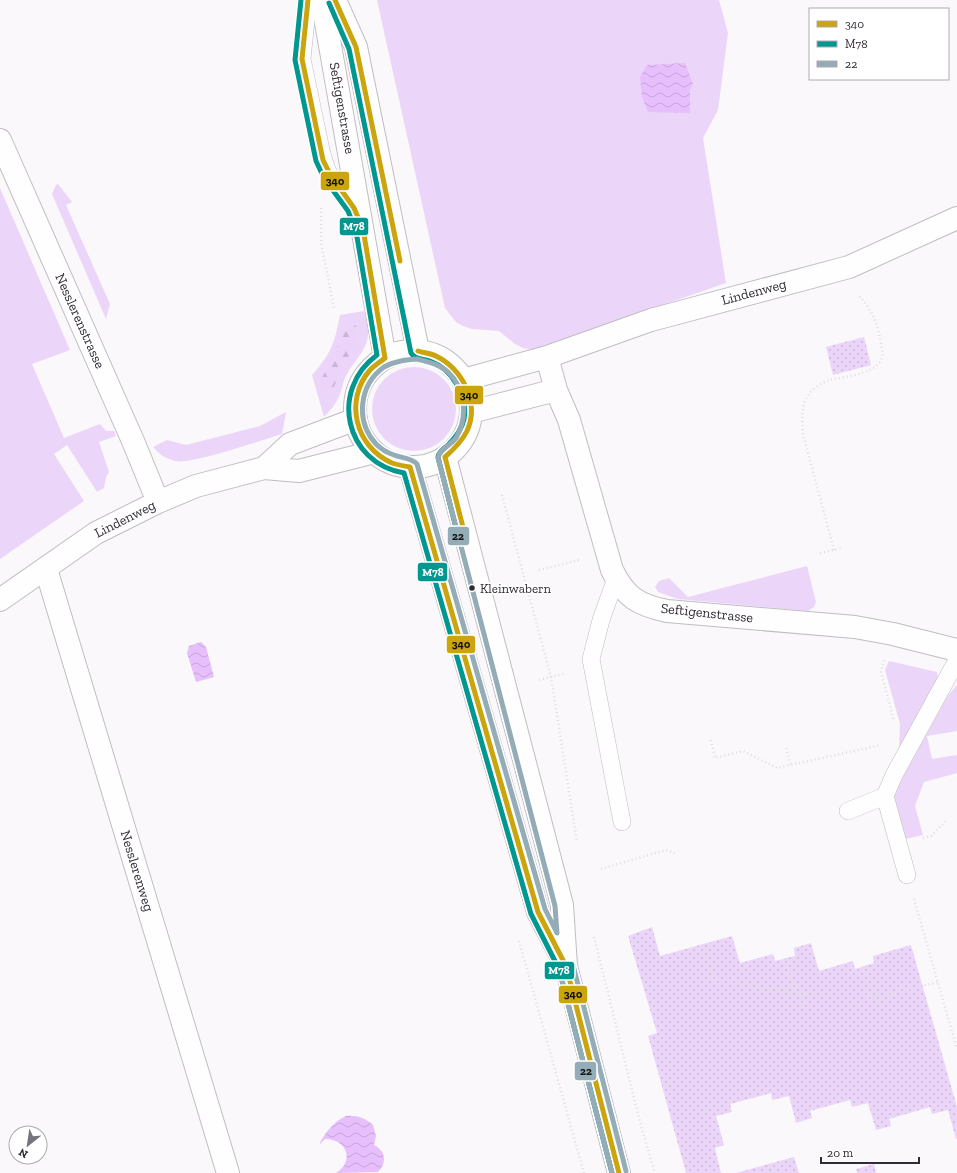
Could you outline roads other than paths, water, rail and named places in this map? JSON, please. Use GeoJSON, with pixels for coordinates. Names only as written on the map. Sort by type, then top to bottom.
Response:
{"type":"FeatureCollection","features":[{"type":"Feature","properties":{"kind":"street","name":"Seftigenstrasse"},"geometry":{"type":"LineString","coordinates":[[322,0],[385,358]]}},
{"type":"Feature","properties":{"kind":"street","name":"Seftigenstrasse"},"geometry":{"type":"LineString","coordinates":[[336,0],[356,46],[418,351]]}},
{"type":"Feature","properties":{"kind":"street","name":"Nesslerenstrasse"},"geometry":{"type":"LineString","coordinates":[[0,140],[133,441],[158,502]]}},
{"type":"Feature","properties":{"kind":"street","name":"Lindenweg"},"geometry":{"type":"LineString","coordinates":[[463,380],[547,357],[651,320],[849,267],[957,218]]}},
{"type":"Feature","properties":{"kind":"street"},"geometry":{"type":"LineString","coordinates":[[418,351],[436,356],[452,366],[463,380],[470,395],[471,412],[467,430],[459,445],[445,458],[429,465],[410,467],[391,463],[374,452],[362,437],[356,419],[356,401],[360,384],[371,369],[385,358],[401,352],[418,351]]}},
{"type":"Feature","properties":{"kind":"street"},"geometry":{"type":"LineString","coordinates":[[471,412],[556,390],[547,357]]}},
{"type":"Feature","properties":{"kind":"street","name":"Seftigenstrasse"},"geometry":{"type":"LineString","coordinates":[[556,390],[569,420],[612,570],[627,595],[643,604],[667,611],[855,627],[893,634],[957,650]]}},
{"type":"Feature","properties":{"kind":"street","name":"Lindenweg"},"geometry":{"type":"LineString","coordinates":[[264,468],[290,444],[356,419]]}},
{"type":"Feature","properties":{"kind":"street","name":"Lindenweg"},"geometry":{"type":"LineString","coordinates":[[0,600],[96,533],[158,502],[196,486],[264,468],[299,471],[374,452]]}},
{"type":"Feature","properties":{"kind":"street"},"geometry":{"type":"LineString","coordinates":[[445,458],[562,905],[566,966],[620,1173]]}},
{"type":"Feature","properties":{"kind":"street"},"geometry":{"type":"LineString","coordinates":[[410,467],[538,912],[566,966]]}},
{"type":"Feature","properties":{"kind":"street","name":"Nesslerenweg"},"geometry":{"type":"LineString","coordinates":[[46,569],[228,1173]]}},
{"type":"Feature","properties":{"kind":"lane"},"geometry":{"type":"LineString","coordinates":[[308,0],[302,59],[323,160],[330,174],[354,208],[363,228]]}},
{"type":"Feature","properties":{"kind":"lane"},"geometry":{"type":"LineString","coordinates":[[616,578],[601,620],[591,659],[622,822]]}},
{"type":"Feature","properties":{"kind":"lane"},"geometry":{"type":"LineString","coordinates":[[907,876],[885,796],[894,775],[957,660]]}},
{"type":"Feature","properties":{"kind":"lane"},"geometry":{"type":"LineString","coordinates":[[848,811],[885,796]]}},
{"type":"Feature","properties":{"kind":"water"},"geometry":{"type":"Polygon","coordinates":[[[685,63],[693,84],[690,91],[690,113],[648,112],[642,97],[640,77],[647,65],[685,63]]]}},
{"type":"Feature","properties":{"kind":"water"},"geometry":{"type":"Polygon","coordinates":[[[201,642],[206,647],[214,677],[196,682],[187,653],[189,646],[201,642]]]}},
{"type":"Feature","properties":{"kind":"water"},"geometry":{"type":"Polygon","coordinates":[[[346,1116],[354,1116],[367,1120],[373,1125],[376,1136],[374,1145],[381,1150],[384,1157],[383,1165],[378,1172],[336,1173],[342,1168],[347,1157],[343,1147],[333,1140],[325,1139],[319,1145],[330,1128],[337,1121],[346,1116]]]}},
{"type":"Feature","properties":{"kind":"place","name":"Kleinwabern"},"geometry":{"type":"Point","coordinates":[472,588]}}]}
